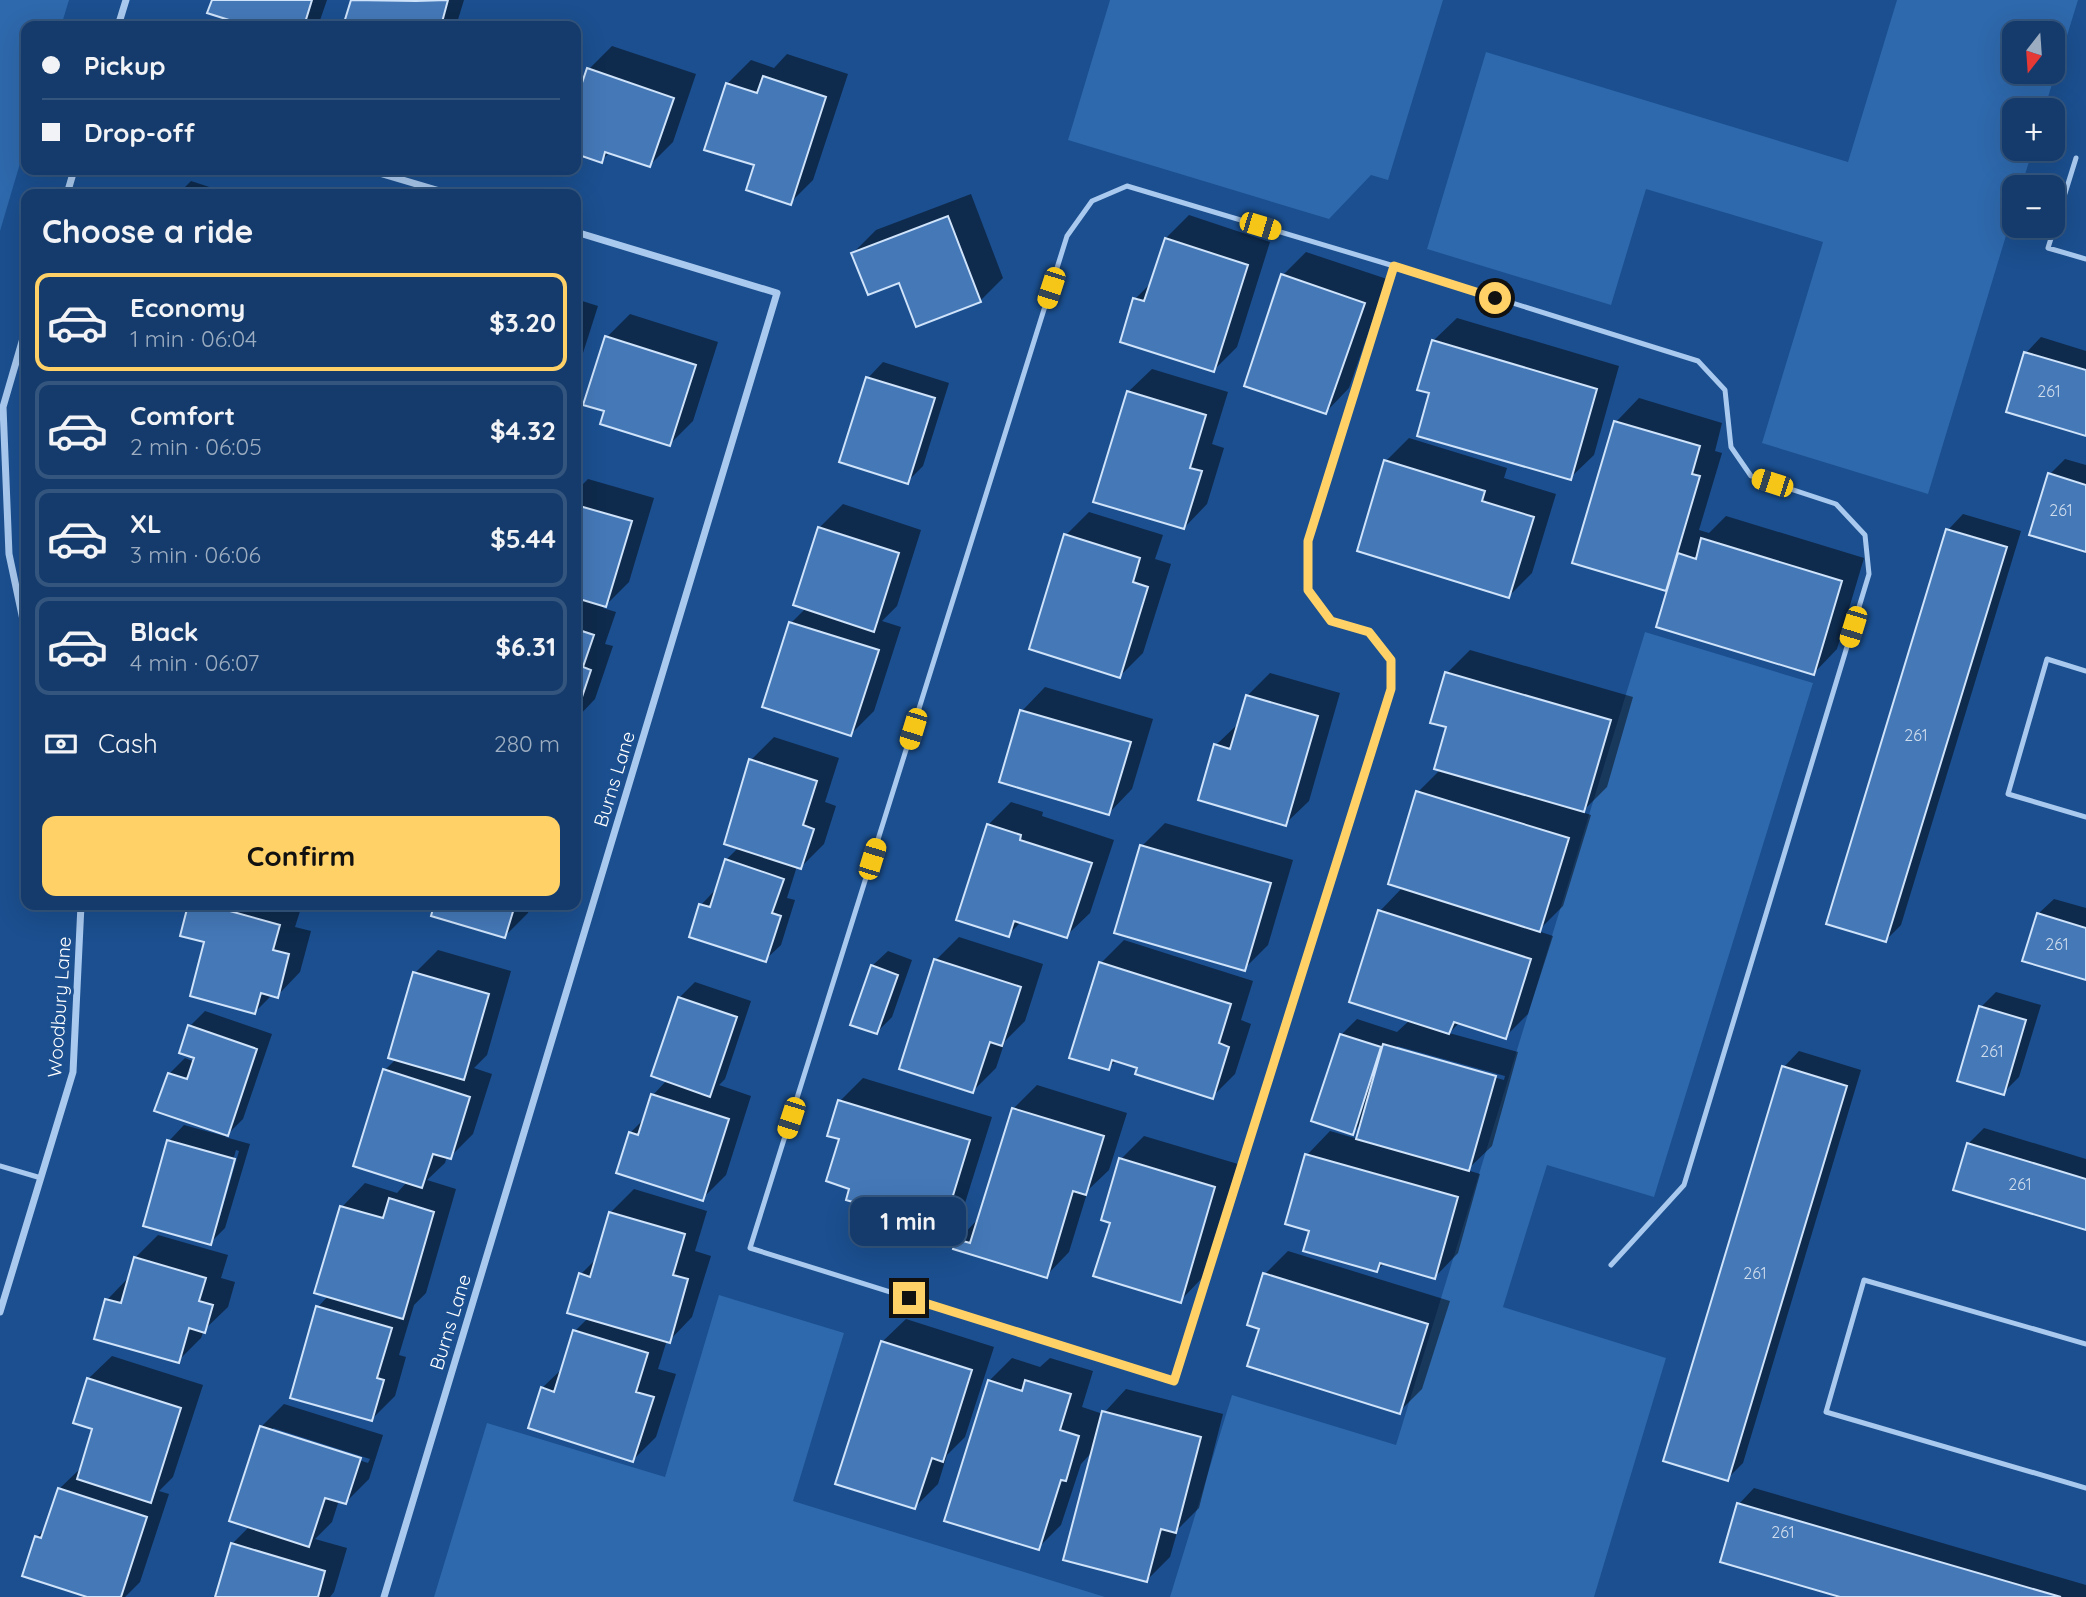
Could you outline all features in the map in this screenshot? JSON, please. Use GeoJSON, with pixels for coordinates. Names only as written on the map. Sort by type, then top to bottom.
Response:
{"type":"FeatureCollection","features":[{"type":"Feature","properties":{"kind":"street"},"geometry":{"type":"LineString","coordinates":[[119,21],[125,0]]}},
{"type":"Feature","properties":{"kind":"street"},"geometry":{"type":"LineString","coordinates":[[386,175],[433,189]]}},
{"type":"Feature","properties":{"kind":"street","name":"Burns Lane"},"geometry":{"type":"LineString","coordinates":[[384,1597],[777,293],[581,234]]}},
{"type":"Feature","properties":{"kind":"street"},"geometry":{"type":"LineString","coordinates":[[21,345],[3,407],[2,443],[9,554],[21,610]]}},
{"type":"Feature","properties":{"kind":"street","name":"Woodbury Lane"},"geometry":{"type":"LineString","coordinates":[[0,1312],[73,1072],[81,910]]}},
{"type":"Feature","properties":{"kind":"lane"},"geometry":{"type":"LineString","coordinates":[[2076,158],[2048,248],[2086,259]]}},
{"type":"Feature","properties":{"kind":"lane"},"geometry":{"type":"LineString","coordinates":[[1394,266],[1308,541],[1308,590],[1331,621],[1369,632],[1391,660],[1391,689],[1174,1381],[750,1248],[1067,236],[1092,201],[1127,186],[1394,266],[1698,361],[1725,390],[1731,447],[1751,476],[1836,504],[1865,536],[1869,574],[1684,1185],[1611,1265]]}},
{"type":"Feature","properties":{"kind":"lane"},"geometry":{"type":"LineString","coordinates":[[2086,671],[2047,659],[2008,794],[2086,817]]}},
{"type":"Feature","properties":{"kind":"lane"},"geometry":{"type":"LineString","coordinates":[[0,1166],[41,1178]]}},
{"type":"Feature","properties":{"kind":"lane"},"geometry":{"type":"LineString","coordinates":[[2086,1344],[1864,1280],[1826,1412],[2086,1488]]}},
{"type":"Feature","properties":{"kind":"shaded area"},"geometry":{"type":"Polygon","coordinates":[[[0,0],[69,0],[63,21],[21,21],[21,160],[0,231],[0,0]]]}},
{"type":"Feature","properties":{"kind":"shaded area"},"geometry":{"type":"Polygon","coordinates":[[[1110,0],[1443,0],[1388,180],[1371,175],[1329,219],[1068,140],[1110,0]]]}},
{"type":"Feature","properties":{"kind":"shaded area"},"geometry":{"type":"Polygon","coordinates":[[[1897,0],[2078,0],[2065,42],[2065,21],[2002,21],[2002,84],[2052,84],[2048,98],[2002,98],[2002,161],[2029,161],[2025,175],[2002,175],[2002,238],[2005,238],[1928,494],[1762,443],[1823,242],[1646,189],[1611,305],[1427,249],[1486,52],[1848,162],[1897,0]]]}},
{"type":"Feature","properties":{"kind":"shaded area"},"geometry":{"type":"Polygon","coordinates":[[[1645,632],[1813,683],[1654,1197],[1547,1165],[1503,1307],[1666,1358],[1594,1597],[1170,1597],[1232,1395],[1396,1445],[1645,632]]]}},
{"type":"Feature","properties":{"kind":"shaded area"},"geometry":{"type":"Polygon","coordinates":[[[719,1295],[844,1333],[793,1501],[1105,1597],[434,1597],[487,1423],[665,1477],[719,1295]]]}},
{"type":"Feature","properties":{"kind":"building"},"geometry":{"type":"Polygon","coordinates":[[[212,0],[312,0],[306,21],[232,21],[207,13],[212,0]]]}},
{"type":"Feature","properties":{"kind":"building"},"geometry":{"type":"Polygon","coordinates":[[[351,0],[448,0],[442,21],[345,21],[351,0]]]}},
{"type":"Feature","properties":{"kind":"building"},"geometry":{"type":"Polygon","coordinates":[[[587,68],[674,98],[650,167],[605,152],[602,163],[581,156],[581,86],[587,68]]]}},
{"type":"Feature","properties":{"kind":"building"},"geometry":{"type":"Polygon","coordinates":[[[763,76],[826,97],[791,205],[746,190],[754,165],[704,150],[726,83],[757,93],[763,76]]]}},
{"type":"Feature","properties":{"kind":"building"},"geometry":{"type":"Polygon","coordinates":[[[948,216],[981,302],[916,327],[899,283],[868,295],[851,253],[948,216]]]}},
{"type":"Feature","properties":{"kind":"building"},"geometry":{"type":"Polygon","coordinates":[[[1165,238],[1248,265],[1214,372],[1120,342],[1133,298],[1144,301],[1165,238]]]}},
{"type":"Feature","properties":{"kind":"building"},"geometry":{"type":"Polygon","coordinates":[[[1281,274],[1365,303],[1326,414],[1244,386],[1281,274]]]}},
{"type":"Feature","properties":{"kind":"building"},"geometry":{"type":"Polygon","coordinates":[[[605,336],[696,365],[670,446],[600,424],[604,411],[583,405],[605,336]]]}},
{"type":"Feature","properties":{"kind":"building"},"geometry":{"type":"Polygon","coordinates":[[[1432,340],[1597,389],[1571,480],[1417,436],[1429,393],[1417,390],[1432,340]]]}},
{"type":"Feature","properties":{"kind":"building"},"geometry":{"type":"Polygon","coordinates":[[[2024,352],[2086,370],[2086,436],[2006,412],[2024,352]]]}},
{"type":"Feature","properties":{"kind":"building"},"geometry":{"type":"Polygon","coordinates":[[[866,377],[935,398],[908,484],[839,462],[866,377]]]}},
{"type":"Feature","properties":{"kind":"building"},"geometry":{"type":"Polygon","coordinates":[[[1127,391],[1206,415],[1190,468],[1202,471],[1184,529],[1093,502],[1127,391]]]}},
{"type":"Feature","properties":{"kind":"building"},"geometry":{"type":"Polygon","coordinates":[[[1614,421],[1700,446],[1692,474],[1700,476],[1666,591],[1572,563],[1614,421]]]}},
{"type":"Feature","properties":{"kind":"building"},"geometry":{"type":"Polygon","coordinates":[[[1384,460],[1485,491],[1482,501],[1534,517],[1509,598],[1357,551],[1384,460]]]}},
{"type":"Feature","properties":{"kind":"building"},"geometry":{"type":"Polygon","coordinates":[[[2048,473],[2086,485],[2086,552],[2029,535],[2048,473]]]}},
{"type":"Feature","properties":{"kind":"building"},"geometry":{"type":"Polygon","coordinates":[[[581,506],[632,521],[606,607],[581,600],[581,506]]]}},
{"type":"Feature","properties":{"kind":"building"},"geometry":{"type":"Polygon","coordinates":[[[818,527],[899,553],[874,632],[793,605],[818,527]]]}},
{"type":"Feature","properties":{"kind":"building"},"geometry":{"type":"Polygon","coordinates":[[[1946,529],[2007,547],[1886,942],[1826,924],[1946,529]]]}},
{"type":"Feature","properties":{"kind":"building"},"geometry":{"type":"Polygon","coordinates":[[[1064,534],[1140,558],[1133,582],[1148,587],[1120,678],[1029,649],[1064,534]]]}},
{"type":"Feature","properties":{"kind":"building"},"geometry":{"type":"Polygon","coordinates":[[[1701,538],[1842,581],[1814,675],[1656,627],[1678,553],[1696,559],[1701,538]]]}},
{"type":"Feature","properties":{"kind":"building"},"geometry":{"type":"Polygon","coordinates":[[[789,622],[879,650],[851,736],[762,707],[789,622]]]}},
{"type":"Feature","properties":{"kind":"building"},"geometry":{"type":"Polygon","coordinates":[[[581,631],[594,635],[583,667],[591,670],[581,700],[581,631]]]}},
{"type":"Feature","properties":{"kind":"building"},"geometry":{"type":"Polygon","coordinates":[[[1445,672],[1611,720],[1584,812],[1434,769],[1446,727],[1430,723],[1445,672]]]}},
{"type":"Feature","properties":{"kind":"building"},"geometry":{"type":"Polygon","coordinates":[[[1246,695],[1318,716],[1286,826],[1198,800],[1214,744],[1230,749],[1246,695]]]}},
{"type":"Feature","properties":{"kind":"building"},"geometry":{"type":"Polygon","coordinates":[[[1020,710],[1131,742],[1109,815],[999,782],[1020,710]]]}},
{"type":"Feature","properties":{"kind":"building"},"geometry":{"type":"Polygon","coordinates":[[[749,759],[817,781],[803,825],[814,829],[801,869],[724,844],[749,759]]]}},
{"type":"Feature","properties":{"kind":"building"},"geometry":{"type":"Polygon","coordinates":[[[1416,791],[1569,838],[1540,932],[1388,884],[1416,791]]]}},
{"type":"Feature","properties":{"kind":"building"},"geometry":{"type":"Polygon","coordinates":[[[987,824],[1021,835],[1020,840],[1092,863],[1067,938],[1014,921],[1009,937],[956,920],[987,824]]]}},
{"type":"Feature","properties":{"kind":"building"},"geometry":{"type":"Polygon","coordinates":[[[1140,845],[1271,883],[1245,971],[1114,933],[1140,845]]]}},
{"type":"Feature","properties":{"kind":"building"},"geometry":{"type":"Polygon","coordinates":[[[725,859],[784,879],[772,913],[781,916],[766,962],[689,937],[699,904],[710,907],[725,859]]]}},
{"type":"Feature","properties":{"kind":"building"},"geometry":{"type":"Polygon","coordinates":[[[187,910],[226,910],[280,925],[273,950],[289,954],[278,998],[261,993],[255,1014],[190,996],[204,942],[180,936],[187,910]]]}},
{"type":"Feature","properties":{"kind":"building"},"geometry":{"type":"Polygon","coordinates":[[[433,910],[513,910],[505,938],[431,916],[433,910]]]}},
{"type":"Feature","properties":{"kind":"building"},"geometry":{"type":"Polygon","coordinates":[[[1378,910],[1531,959],[1506,1039],[1454,1022],[1449,1034],[1349,1002],[1378,910]]]}},
{"type":"Feature","properties":{"kind":"building"},"geometry":{"type":"Polygon","coordinates":[[[2037,913],[2086,928],[2086,980],[2022,961],[2037,913]]]}},
{"type":"Feature","properties":{"kind":"building"},"geometry":{"type":"Polygon","coordinates":[[[934,959],[1021,987],[1002,1046],[990,1042],[973,1093],[899,1069],[934,959]]]}},
{"type":"Feature","properties":{"kind":"building"},"geometry":{"type":"Polygon","coordinates":[[[1099,962],[1231,1004],[1219,1043],[1229,1047],[1213,1099],[1135,1074],[1137,1068],[1112,1060],[1109,1070],[1069,1058],[1099,962]]]}},
{"type":"Feature","properties":{"kind":"building"},"geometry":{"type":"Polygon","coordinates":[[[871,965],[898,975],[877,1034],[850,1025],[871,965]]]}},
{"type":"Feature","properties":{"kind":"building"},"geometry":{"type":"Polygon","coordinates":[[[413,972],[489,994],[464,1080],[388,1058],[413,972]]]}},
{"type":"Feature","properties":{"kind":"building"},"geometry":{"type":"Polygon","coordinates":[[[678,997],[737,1017],[710,1097],[651,1076],[678,997]]]}},
{"type":"Feature","properties":{"kind":"building"},"geometry":{"type":"Polygon","coordinates":[[[1979,1006],[2026,1020],[2004,1095],[1957,1081],[1979,1006]]]}},
{"type":"Feature","properties":{"kind":"building"},"geometry":{"type":"Polygon","coordinates":[[[188,1025],[257,1049],[228,1136],[154,1111],[168,1073],[187,1079],[194,1058],[179,1053],[188,1025]]]}},
{"type":"Feature","properties":{"kind":"building"},"geometry":{"type":"Polygon","coordinates":[[[1340,1034],[1381,1047],[1353,1135],[1311,1121],[1340,1034]]]}},
{"type":"Feature","properties":{"kind":"building"},"geometry":{"type":"Polygon","coordinates":[[[1383,1044],[1496,1076],[1469,1171],[1356,1139],[1383,1044]]]}},
{"type":"Feature","properties":{"kind":"building"},"geometry":{"type":"Polygon","coordinates":[[[1782,1066],[1847,1086],[1728,1481],[1663,1461],[1782,1066]]]}},
{"type":"Feature","properties":{"kind":"building"},"geometry":{"type":"Polygon","coordinates":[[[383,1069],[470,1097],[451,1159],[433,1154],[422,1188],[353,1166],[383,1069]]]}},
{"type":"Feature","properties":{"kind":"building"},"geometry":{"type":"Polygon","coordinates":[[[651,1094],[729,1119],[703,1201],[616,1173],[629,1132],[638,1135],[651,1094]]]}},
{"type":"Feature","properties":{"kind":"building"},"geometry":{"type":"Polygon","coordinates":[[[838,1100],[970,1140],[943,1228],[846,1200],[849,1189],[826,1181],[839,1139],[827,1136],[838,1100]]]}},
{"type":"Feature","properties":{"kind":"building"},"geometry":{"type":"Polygon","coordinates":[[[1012,1108],[1104,1136],[1086,1195],[1073,1191],[1047,1278],[953,1249],[956,1239],[970,1243],[1012,1108]]]}},
{"type":"Feature","properties":{"kind":"building"},"geometry":{"type":"Polygon","coordinates":[[[167,1140],[235,1159],[211,1245],[143,1226],[167,1140]]]}},
{"type":"Feature","properties":{"kind":"building"},"geometry":{"type":"Polygon","coordinates":[[[1967,1143],[2086,1179],[2086,1230],[1953,1190],[1967,1143]]]}},
{"type":"Feature","properties":{"kind":"building"},"geometry":{"type":"Polygon","coordinates":[[[1305,1154],[1458,1197],[1435,1279],[1380,1263],[1377,1272],[1303,1251],[1309,1231],[1285,1224],[1305,1154]]]}},
{"type":"Feature","properties":{"kind":"building"},"geometry":{"type":"Polygon","coordinates":[[[1119,1158],[1215,1187],[1181,1303],[1093,1276],[1110,1223],[1101,1220],[1119,1158]]]}},
{"type":"Feature","properties":{"kind":"building"},"geometry":{"type":"Polygon","coordinates":[[[389,1198],[434,1212],[403,1319],[314,1293],[340,1206],[383,1218],[389,1198]]]}},
{"type":"Feature","properties":{"kind":"building"},"geometry":{"type":"Polygon","coordinates":[[[609,1212],[685,1234],[673,1275],[688,1279],[670,1343],[567,1313],[579,1273],[590,1277],[609,1212]]]}},
{"type":"Feature","properties":{"kind":"building"},"geometry":{"type":"Polygon","coordinates":[[[134,1257],[206,1278],[199,1301],[213,1305],[205,1333],[189,1328],[179,1363],[94,1339],[105,1299],[121,1303],[134,1257]]]}},
{"type":"Feature","properties":{"kind":"building"},"geometry":{"type":"Polygon","coordinates":[[[1263,1273],[1428,1324],[1400,1414],[1247,1366],[1259,1329],[1247,1325],[1263,1273]]]}},
{"type":"Feature","properties":{"kind":"building"},"geometry":{"type":"Polygon","coordinates":[[[316,1306],[392,1328],[377,1378],[384,1380],[372,1421],[290,1398],[316,1306]]]}},
{"type":"Feature","properties":{"kind":"building"},"geometry":{"type":"Polygon","coordinates":[[[573,1330],[648,1353],[636,1392],[654,1397],[633,1462],[528,1428],[541,1387],[554,1392],[573,1330]]]}},
{"type":"Feature","properties":{"kind":"building"},"geometry":{"type":"Polygon","coordinates":[[[881,1341],[972,1370],[943,1462],[932,1458],[915,1509],[835,1484],[881,1341]]]}},
{"type":"Feature","properties":{"kind":"building"},"geometry":{"type":"Polygon","coordinates":[[[87,1378],[181,1408],[151,1503],[77,1479],[92,1429],[73,1423],[87,1378]]]}},
{"type":"Feature","properties":{"kind":"building"},"geometry":{"type":"Polygon","coordinates":[[[988,1380],[1022,1391],[1025,1380],[1071,1394],[1060,1430],[1079,1436],[1066,1481],[1061,1480],[1039,1550],[944,1521],[988,1380]]]}},
{"type":"Feature","properties":{"kind":"building"},"geometry":{"type":"Polygon","coordinates":[[[1102,1411],[1201,1437],[1176,1533],[1161,1529],[1147,1582],[1063,1560],[1102,1411]]]}},
{"type":"Feature","properties":{"kind":"building"},"geometry":{"type":"Polygon","coordinates":[[[260,1426],[361,1458],[346,1504],[325,1498],[309,1547],[229,1521],[260,1426]]]}},
{"type":"Feature","properties":{"kind":"building"},"geometry":{"type":"Polygon","coordinates":[[[58,1488],[147,1517],[121,1597],[87,1597],[22,1576],[35,1536],[41,1538],[58,1488]]]}},
{"type":"Feature","properties":{"kind":"building"},"geometry":{"type":"Polygon","coordinates":[[[1737,1503],[2061,1597],[1840,1597],[1720,1562],[1737,1503]]]}},
{"type":"Feature","properties":{"kind":"building"},"geometry":{"type":"Polygon","coordinates":[[[231,1543],[325,1571],[318,1597],[215,1597],[231,1543]]]}},
{"type":"Feature","properties":{"kind":"route"},"geometry":{"type":"LineString","coordinates":[[909,1298],[1174,1381],[1391,689],[1391,660],[1369,632],[1331,621],[1308,590],[1308,541],[1394,266],[1495,298]]}}]}
